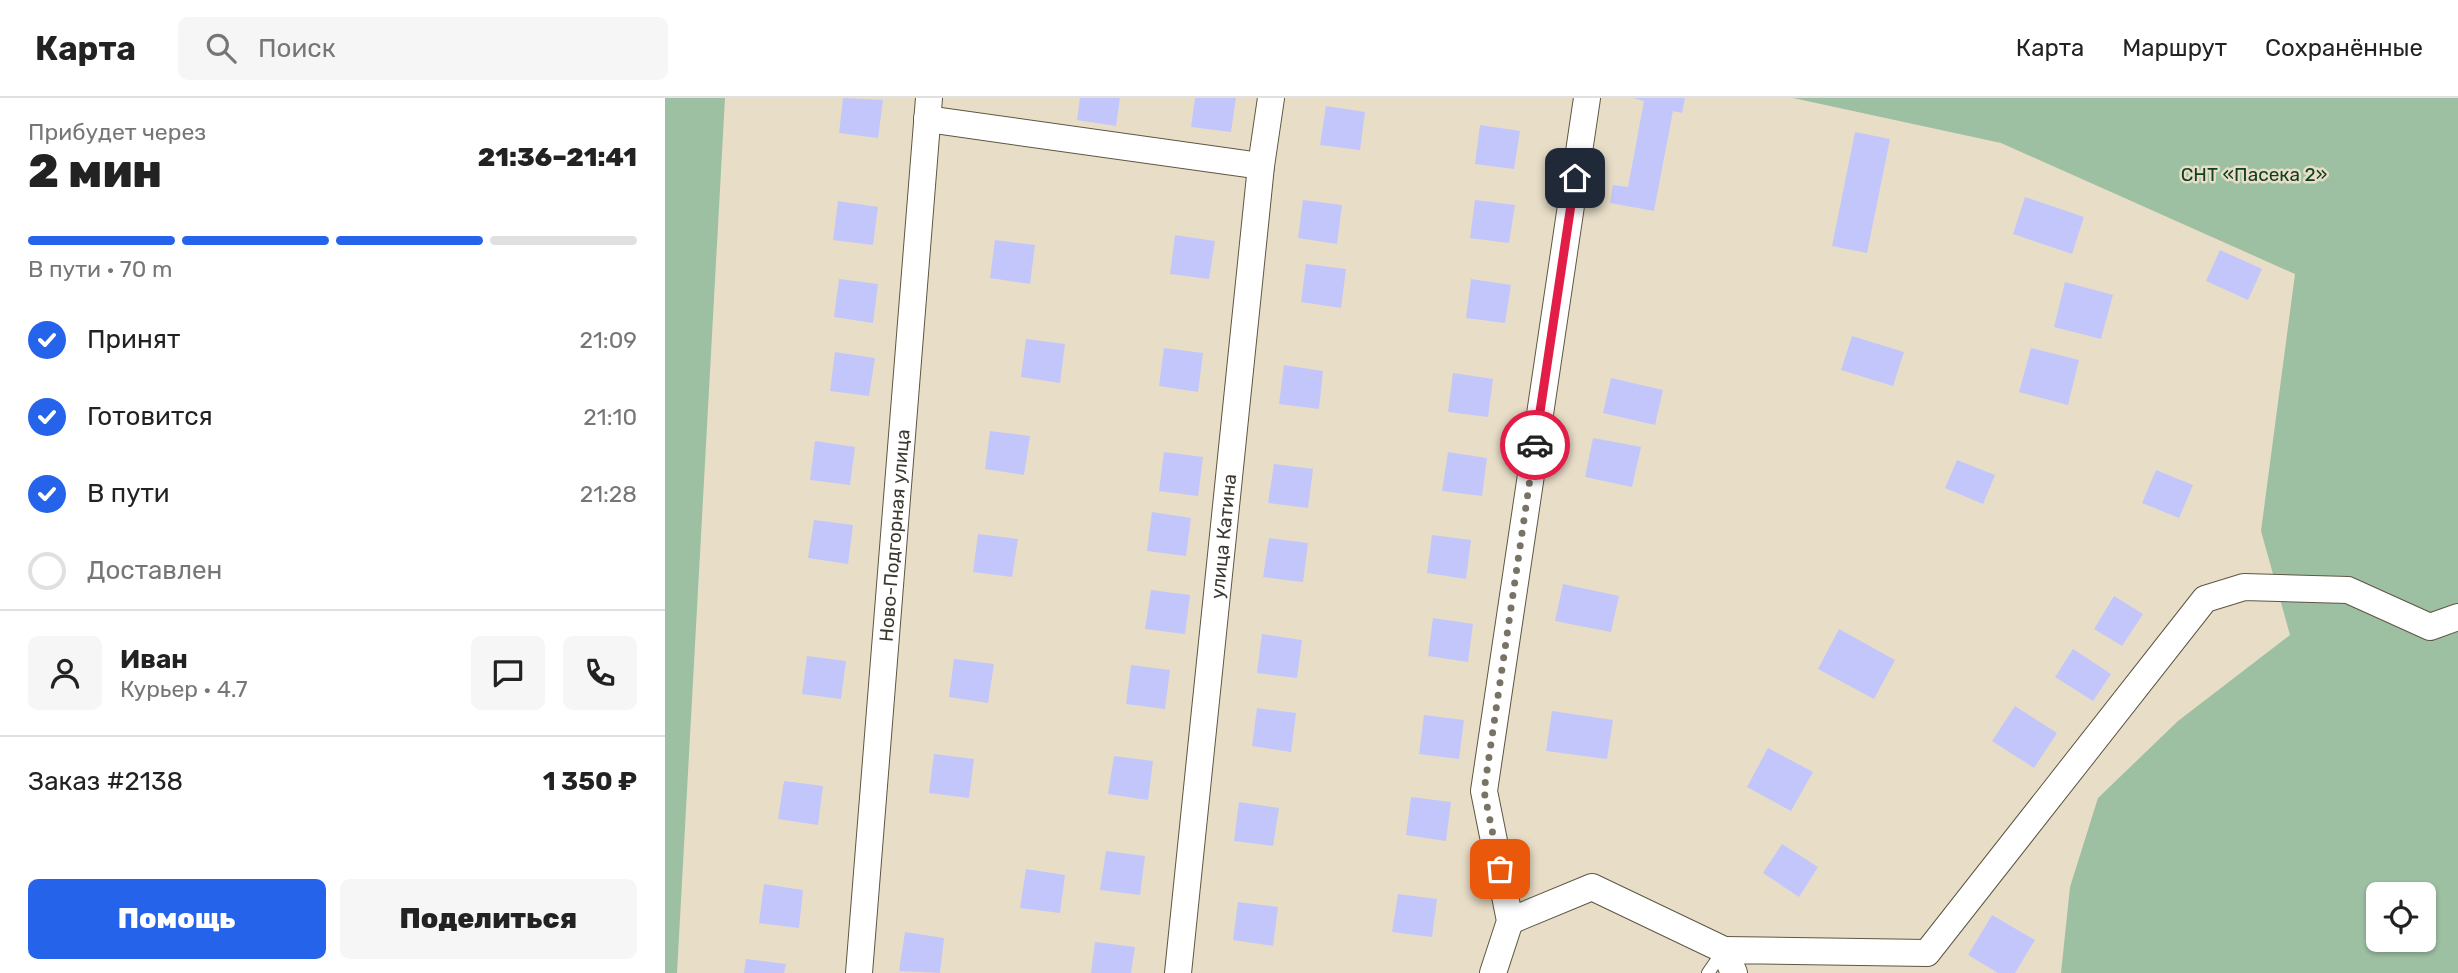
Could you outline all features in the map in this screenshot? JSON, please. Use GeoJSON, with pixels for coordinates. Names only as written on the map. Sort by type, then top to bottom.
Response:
{"type":"FeatureCollection","features":[{"type":"Feature","properties":{"kind":"street","name":"улица Катина"},"geometry":{"type":"LineString","coordinates":[[1178,973],[1261,166],[1271,98]]}},
{"type":"Feature","properties":{"kind":"street"},"geometry":{"type":"LineString","coordinates":[[1493,973],[1510,921],[1484,791],[1587,98]]}},
{"type":"Feature","properties":{"kind":"street"},"geometry":{"type":"LineString","coordinates":[[928,109],[1261,166]]}},
{"type":"Feature","properties":{"kind":"street","name":"Ново-Подгорная улица"},"geometry":{"type":"LineString","coordinates":[[859,973],[928,109]]}},
{"type":"Feature","properties":{"kind":"street"},"geometry":{"type":"LineString","coordinates":[[1510,921],[1592,887],[1729,961],[1927,953],[2205,599],[2244,587],[2348,590],[2430,627],[2458,617]]}},
{"type":"Feature","properties":{"kind":"lane"},"geometry":{"type":"LineString","coordinates":[[1708,973],[1729,961]]}},
{"type":"Feature","properties":{"kind":"green space"},"geometry":{"type":"Polygon","coordinates":[[[665,98],[725,98],[677,973],[665,973],[665,98]]]}},
{"type":"Feature","properties":{"kind":"green space","name":"СНТ «Пасека 2»"},"geometry":{"type":"Polygon","coordinates":[[[1793,98],[2458,98],[2458,973],[2061,973],[2070,887],[2098,798],[2178,721],[2290,635],[2261,531],[2295,274],[2001,143],[1793,98]]]}},
{"type":"Feature","properties":{"kind":"building"},"geometry":{"type":"Polygon","coordinates":[[[843,98],[883,100],[878,138],[839,133],[843,98]]]}},
{"type":"Feature","properties":{"kind":"building"},"geometry":{"type":"Polygon","coordinates":[[[1080,98],[1120,98],[1116,126],[1077,120],[1080,98]]]}},
{"type":"Feature","properties":{"kind":"building"},"geometry":{"type":"Polygon","coordinates":[[[1195,98],[1236,98],[1231,132],[1191,127],[1195,98]]]}},
{"type":"Feature","properties":{"kind":"building"},"geometry":{"type":"Polygon","coordinates":[[[1633,98],[1685,98],[1682,113],[1673,111],[1654,211],[1610,203],[1613,185],[1628,187],[1644,101],[1633,98]]]}},
{"type":"Feature","properties":{"kind":"building"},"geometry":{"type":"Polygon","coordinates":[[[1326,106],[1365,112],[1360,150],[1320,145],[1326,106]]]}},
{"type":"Feature","properties":{"kind":"building"},"geometry":{"type":"Polygon","coordinates":[[[1480,125],[1520,131],[1514,169],[1475,164],[1480,125]]]}},
{"type":"Feature","properties":{"kind":"building"},"geometry":{"type":"Polygon","coordinates":[[[1855,132],[1890,139],[1867,253],[1832,246],[1855,132]]]}},
{"type":"Feature","properties":{"kind":"building"},"geometry":{"type":"Polygon","coordinates":[[[2025,197],[2084,217],[2072,254],[2013,234],[2025,197]]]}},
{"type":"Feature","properties":{"kind":"building"},"geometry":{"type":"Polygon","coordinates":[[[1303,200],[1342,205],[1337,244],[1298,238],[1303,200]]]}},
{"type":"Feature","properties":{"kind":"building"},"geometry":{"type":"Polygon","coordinates":[[[1475,200],[1515,205],[1509,243],[1470,238],[1475,200]]]}},
{"type":"Feature","properties":{"kind":"building"},"geometry":{"type":"Polygon","coordinates":[[[838,201],[878,207],[873,245],[833,240],[838,201]]]}},
{"type":"Feature","properties":{"kind":"building"},"geometry":{"type":"Polygon","coordinates":[[[1175,235],[1215,241],[1209,279],[1170,274],[1175,235]]]}},
{"type":"Feature","properties":{"kind":"building"},"geometry":{"type":"Polygon","coordinates":[[[995,240],[1035,245],[1030,284],[990,278],[995,240]]]}},
{"type":"Feature","properties":{"kind":"building"},"geometry":{"type":"Polygon","coordinates":[[[2220,250],[2262,269],[2248,300],[2206,281],[2220,250]]]}},
{"type":"Feature","properties":{"kind":"building"},"geometry":{"type":"Polygon","coordinates":[[[1306,264],[1346,269],[1341,308],[1301,302],[1306,264]]]}},
{"type":"Feature","properties":{"kind":"building"},"geometry":{"type":"Polygon","coordinates":[[[839,279],[878,284],[873,323],[834,317],[839,279]]]}},
{"type":"Feature","properties":{"kind":"building"},"geometry":{"type":"Polygon","coordinates":[[[1471,279],[1511,285],[1505,323],[1466,318],[1471,279]]]}},
{"type":"Feature","properties":{"kind":"building"},"geometry":{"type":"Polygon","coordinates":[[[2065,282],[2113,295],[2101,339],[2054,327],[2065,282]]]}},
{"type":"Feature","properties":{"kind":"building"},"geometry":{"type":"Polygon","coordinates":[[[1852,336],[1904,352],[1893,386],[1841,370],[1852,336]]]}},
{"type":"Feature","properties":{"kind":"building"},"geometry":{"type":"Polygon","coordinates":[[[1026,339],[1065,344],[1060,383],[1021,377],[1026,339]]]}},
{"type":"Feature","properties":{"kind":"building"},"geometry":{"type":"Polygon","coordinates":[[[1164,348],[1203,353],[1198,392],[1159,386],[1164,348]]]}},
{"type":"Feature","properties":{"kind":"building"},"geometry":{"type":"Polygon","coordinates":[[[2031,348],[2079,360],[2068,405],[2019,392],[2031,348]]]}},
{"type":"Feature","properties":{"kind":"building"},"geometry":{"type":"Polygon","coordinates":[[[835,352],[875,358],[869,396],[830,391],[835,352]]]}},
{"type":"Feature","properties":{"kind":"building"},"geometry":{"type":"Polygon","coordinates":[[[1284,365],[1323,371],[1319,409],[1279,404],[1284,365]]]}},
{"type":"Feature","properties":{"kind":"building"},"geometry":{"type":"Polygon","coordinates":[[[1453,373],[1493,379],[1488,417],[1448,412],[1453,373]]]}},
{"type":"Feature","properties":{"kind":"building"},"geometry":{"type":"Polygon","coordinates":[[[1611,378],[1663,390],[1655,425],[1603,413],[1611,378]]]}},
{"type":"Feature","properties":{"kind":"building"},"geometry":{"type":"Polygon","coordinates":[[[990,431],[1030,436],[1024,475],[985,469],[990,431]]]}},
{"type":"Feature","properties":{"kind":"building"},"geometry":{"type":"Polygon","coordinates":[[[1593,438],[1641,447],[1632,487],[1585,477],[1593,438]]]}},
{"type":"Feature","properties":{"kind":"building"},"geometry":{"type":"Polygon","coordinates":[[[815,441],[855,447],[850,485],[810,480],[815,441]]]}},
{"type":"Feature","properties":{"kind":"building"},"geometry":{"type":"Polygon","coordinates":[[[1164,452],[1203,457],[1198,496],[1159,491],[1164,452]]]}},
{"type":"Feature","properties":{"kind":"building"},"geometry":{"type":"Polygon","coordinates":[[[1448,452],[1487,458],[1482,496],[1442,491],[1448,452]]]}},
{"type":"Feature","properties":{"kind":"building"},"geometry":{"type":"Polygon","coordinates":[[[1957,460],[1995,475],[1983,504],[1945,488],[1957,460]]]}},
{"type":"Feature","properties":{"kind":"building"},"geometry":{"type":"Polygon","coordinates":[[[1274,464],[1313,469],[1308,508],[1268,503],[1274,464]]]}},
{"type":"Feature","properties":{"kind":"building"},"geometry":{"type":"Polygon","coordinates":[[[2156,470],[2193,485],[2179,518],[2142,503],[2156,470]]]}},
{"type":"Feature","properties":{"kind":"building"},"geometry":{"type":"Polygon","coordinates":[[[1152,512],[1191,518],[1186,556],[1147,551],[1152,512]]]}},
{"type":"Feature","properties":{"kind":"building"},"geometry":{"type":"Polygon","coordinates":[[[814,520],[853,525],[848,564],[808,558],[814,520]]]}},
{"type":"Feature","properties":{"kind":"building"},"geometry":{"type":"Polygon","coordinates":[[[978,534],[1018,539],[1012,577],[973,572],[978,534]]]}},
{"type":"Feature","properties":{"kind":"building"},"geometry":{"type":"Polygon","coordinates":[[[1432,535],[1471,540],[1466,579],[1427,573],[1432,535]]]}},
{"type":"Feature","properties":{"kind":"building"},"geometry":{"type":"Polygon","coordinates":[[[1269,538],[1308,543],[1303,582],[1263,577],[1269,538]]]}},
{"type":"Feature","properties":{"kind":"building"},"geometry":{"type":"Polygon","coordinates":[[[1563,584],[1619,596],[1611,632],[1555,621],[1563,584]]]}},
{"type":"Feature","properties":{"kind":"building"},"geometry":{"type":"Polygon","coordinates":[[[1151,590],[1190,595],[1185,634],[1145,629],[1151,590]]]}},
{"type":"Feature","properties":{"kind":"building"},"geometry":{"type":"Polygon","coordinates":[[[2114,596],[2143,614],[2122,646],[2094,629],[2114,596]]]}},
{"type":"Feature","properties":{"kind":"building"},"geometry":{"type":"Polygon","coordinates":[[[1433,618],[1473,624],[1468,662],[1428,656],[1433,618]]]}},
{"type":"Feature","properties":{"kind":"building"},"geometry":{"type":"Polygon","coordinates":[[[1839,629],[1895,660],[1874,699],[1818,669],[1839,629]]]}},
{"type":"Feature","properties":{"kind":"building"},"geometry":{"type":"Polygon","coordinates":[[[1262,634],[1302,640],[1297,678],[1257,673],[1262,634]]]}},
{"type":"Feature","properties":{"kind":"building"},"geometry":{"type":"Polygon","coordinates":[[[2073,649],[2111,674],[2093,701],[2055,677],[2073,649]]]}},
{"type":"Feature","properties":{"kind":"building"},"geometry":{"type":"Polygon","coordinates":[[[807,656],[846,661],[841,699],[802,694],[807,656]]]}},
{"type":"Feature","properties":{"kind":"building"},"geometry":{"type":"Polygon","coordinates":[[[954,659],[994,664],[988,703],[949,697],[954,659]]]}},
{"type":"Feature","properties":{"kind":"building"},"geometry":{"type":"Polygon","coordinates":[[[1131,665],[1170,670],[1165,709],[1126,704],[1131,665]]]}},
{"type":"Feature","properties":{"kind":"building"},"geometry":{"type":"Polygon","coordinates":[[[2015,706],[2057,733],[2034,768],[1992,741],[2015,706]]]}},
{"type":"Feature","properties":{"kind":"building"},"geometry":{"type":"Polygon","coordinates":[[[1257,708],[1296,713],[1291,752],[1252,746],[1257,708]]]}},
{"type":"Feature","properties":{"kind":"building"},"geometry":{"type":"Polygon","coordinates":[[[1552,711],[1613,720],[1607,759],[1546,751],[1552,711]]]}},
{"type":"Feature","properties":{"kind":"building"},"geometry":{"type":"Polygon","coordinates":[[[1424,715],[1464,720],[1459,759],[1419,754],[1424,715]]]}},
{"type":"Feature","properties":{"kind":"building"},"geometry":{"type":"Polygon","coordinates":[[[1768,748],[1813,772],[1791,811],[1747,787],[1768,748]]]}},
{"type":"Feature","properties":{"kind":"building"},"geometry":{"type":"Polygon","coordinates":[[[934,754],[974,759],[969,798],[929,793],[934,754]]]}},
{"type":"Feature","properties":{"kind":"building"},"geometry":{"type":"Polygon","coordinates":[[[1114,756],[1153,761],[1148,800],[1108,794],[1114,756]]]}},
{"type":"Feature","properties":{"kind":"building"},"geometry":{"type":"Polygon","coordinates":[[[784,781],[823,786],[818,825],[778,819],[784,781]]]}},
{"type":"Feature","properties":{"kind":"building"},"geometry":{"type":"Polygon","coordinates":[[[1411,797],[1451,802],[1446,841],[1406,835],[1411,797]]]}},
{"type":"Feature","properties":{"kind":"building"},"geometry":{"type":"Polygon","coordinates":[[[1239,802],[1279,808],[1273,846],[1234,841],[1239,802]]]}},
{"type":"Feature","properties":{"kind":"building"},"geometry":{"type":"Polygon","coordinates":[[[1782,844],[1818,867],[1799,897],[1763,873],[1782,844]]]}},
{"type":"Feature","properties":{"kind":"building"},"geometry":{"type":"Polygon","coordinates":[[[1106,851],[1145,856],[1140,895],[1100,890],[1106,851]]]}},
{"type":"Feature","properties":{"kind":"building"},"geometry":{"type":"Polygon","coordinates":[[[1026,869],[1065,875],[1060,913],[1020,908],[1026,869]]]}},
{"type":"Feature","properties":{"kind":"building"},"geometry":{"type":"Polygon","coordinates":[[[764,884],[803,890],[799,928],[759,923],[764,884]]]}},
{"type":"Feature","properties":{"kind":"building"},"geometry":{"type":"Polygon","coordinates":[[[1398,894],[1437,899],[1432,937],[1392,932],[1398,894]]]}},
{"type":"Feature","properties":{"kind":"building"},"geometry":{"type":"Polygon","coordinates":[[[1238,902],[1278,907],[1273,946],[1233,940],[1238,902]]]}},
{"type":"Feature","properties":{"kind":"building"},"geometry":{"type":"Polygon","coordinates":[[[1992,915],[2035,940],[2015,973],[1998,973],[1968,955],[1992,915]]]}},
{"type":"Feature","properties":{"kind":"building"},"geometry":{"type":"Polygon","coordinates":[[[905,932],[944,938],[940,973],[899,971],[905,932]]]}},
{"type":"Feature","properties":{"kind":"building"},"geometry":{"type":"Polygon","coordinates":[[[1095,942],[1135,947],[1131,973],[1091,973],[1095,942]]]}},
{"type":"Feature","properties":{"kind":"building"},"geometry":{"type":"Polygon","coordinates":[[[746,959],[786,964],[784,973],[744,973],[746,959]]]}},
{"type":"Feature","properties":{"kind":"way so far"},"geometry":{"type":"LineString","coordinates":[[1500,869],[1484,791],[1535,445]]}},
{"type":"Feature","properties":{"kind":"route"},"geometry":{"type":"LineString","coordinates":[[1535,445],[1575,178]]}}]}
